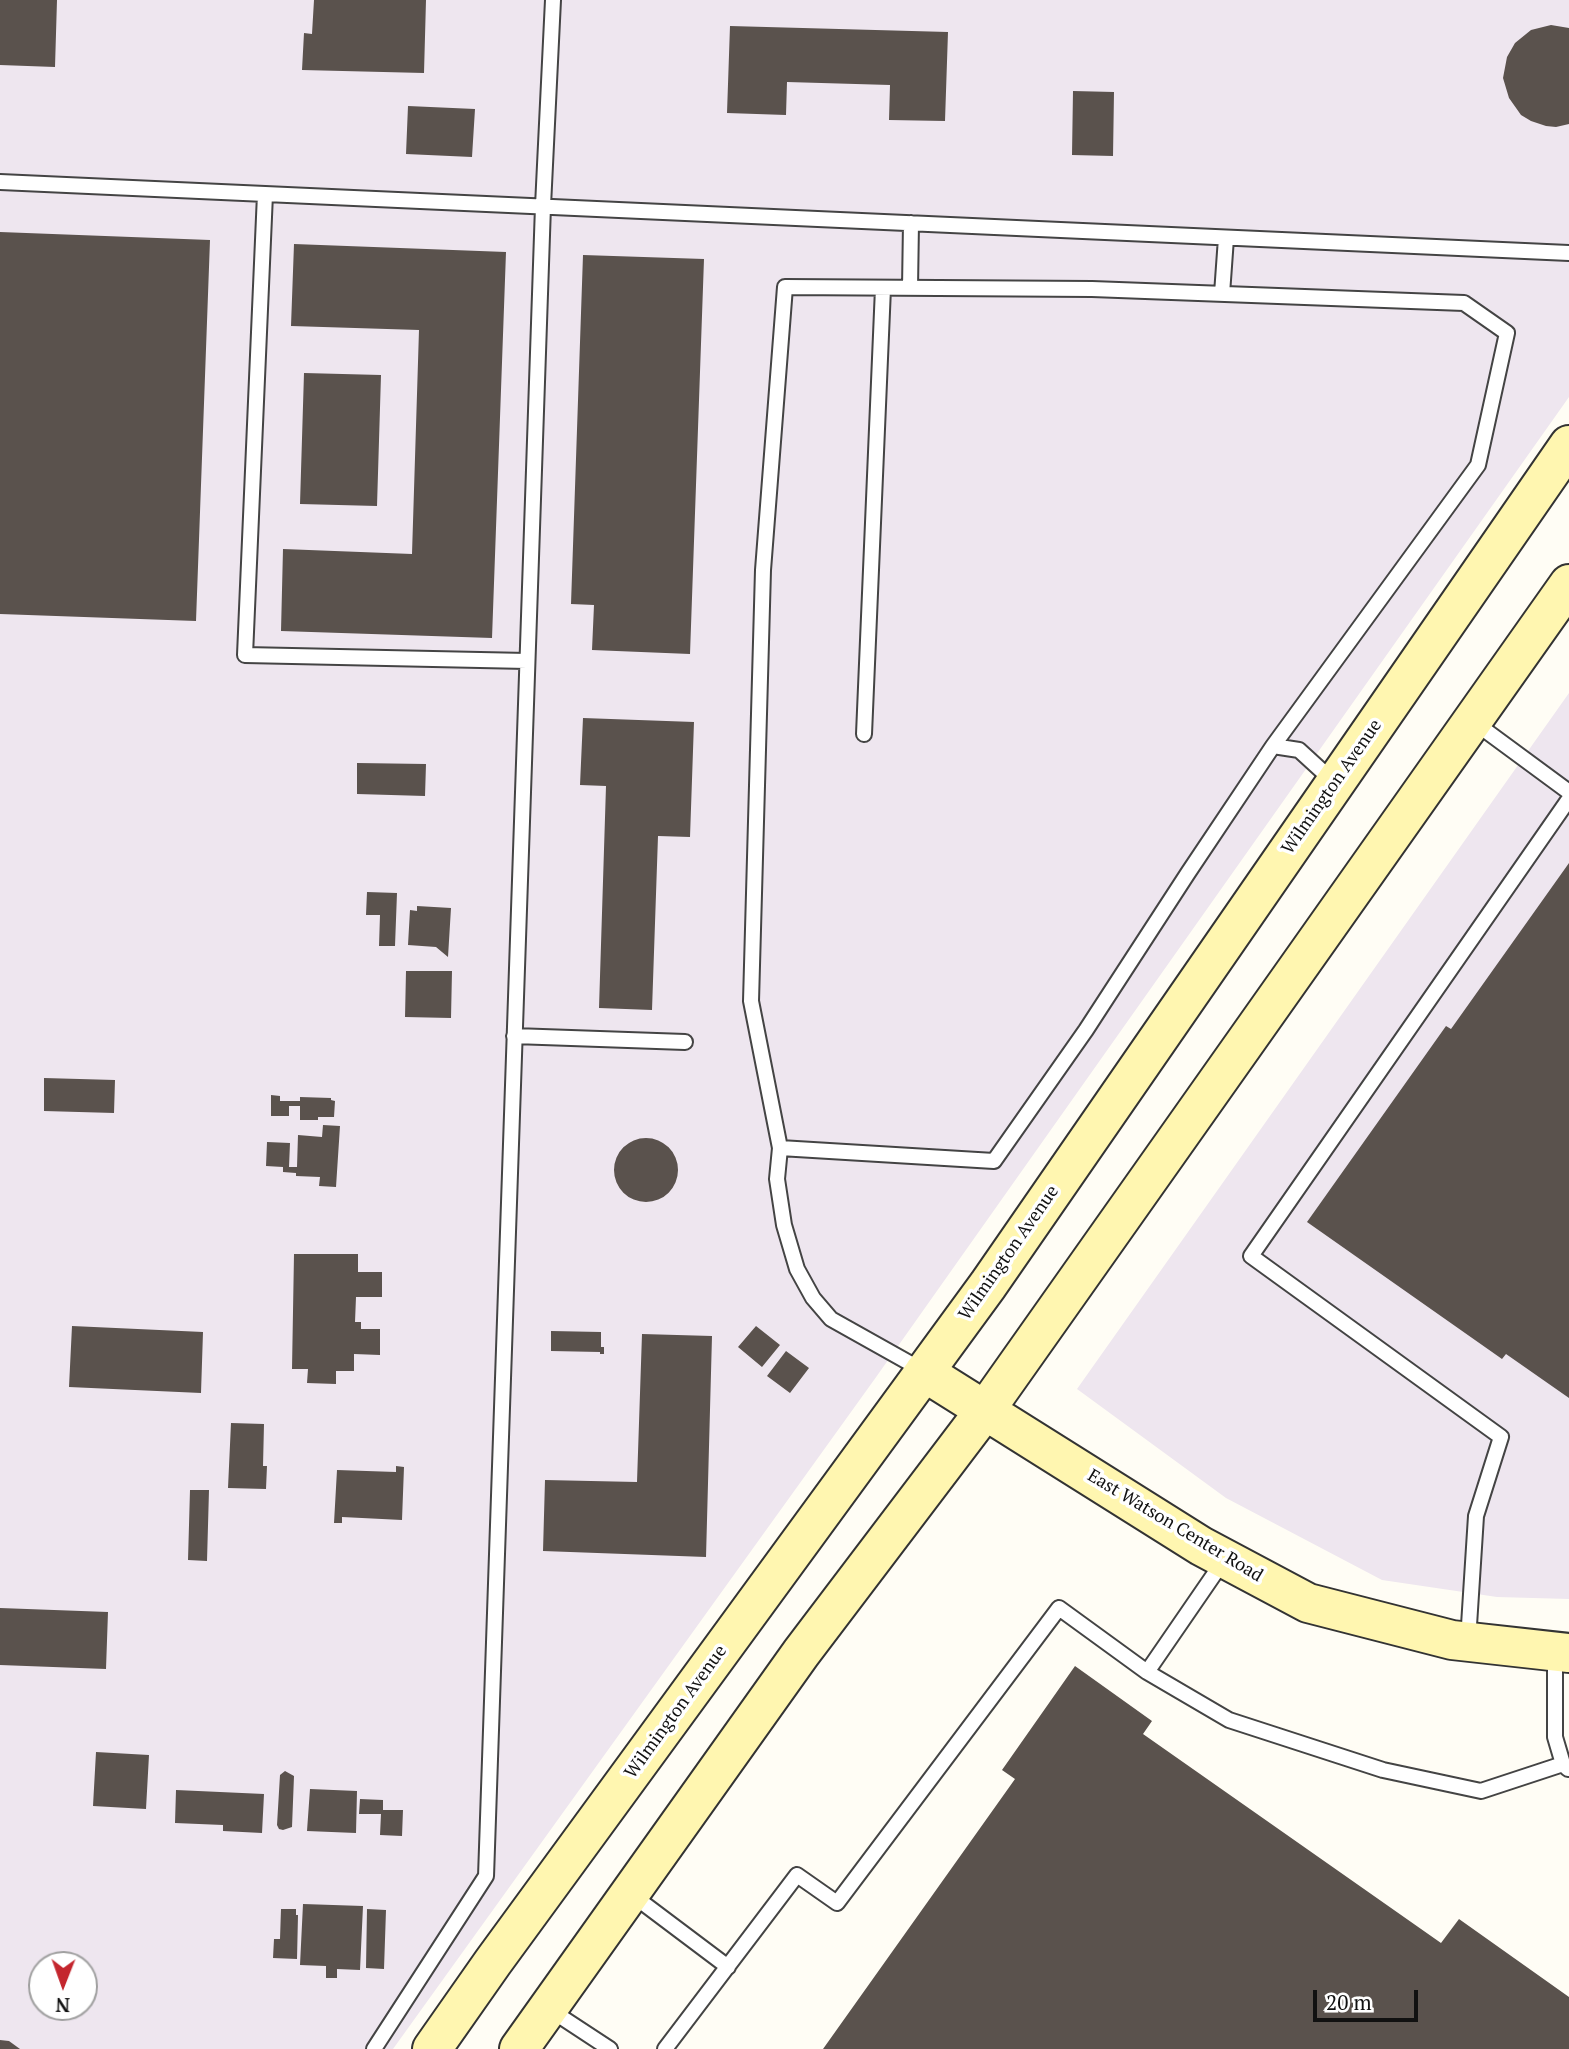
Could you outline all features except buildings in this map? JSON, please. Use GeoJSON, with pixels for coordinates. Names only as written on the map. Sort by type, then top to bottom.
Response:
{"type":"FeatureCollection","features":[{"type":"Feature","properties":{"kind":"main road","name":"Wilmington Avenue"},"geometry":{"type":"LineString","coordinates":[[432,2049],[988,1284],[1569,445]]}},
{"type":"Feature","properties":{"kind":"main road"},"geometry":{"type":"LineString","coordinates":[[519,2049],[801,1653],[986,1409],[1569,584]]}},
{"type":"Feature","properties":{"kind":"main road","name":"East Watson Center Road"},"geometry":{"type":"LineString","coordinates":[[925,1372],[1201,1546],[1308,1603],[1452,1640],[1562,1652]]}},
{"type":"Feature","properties":{"kind":"lane"},"geometry":{"type":"LineString","coordinates":[[374,2049],[486,1877],[543,206],[553,0]]}},
{"type":"Feature","properties":{"kind":"lane"},"geometry":{"type":"LineString","coordinates":[[0,182],[1569,253]]}},
{"type":"Feature","properties":{"kind":"lane"},"geometry":{"type":"LineString","coordinates":[[265,194],[245,655],[527,661]]}},
{"type":"Feature","properties":{"kind":"lane"},"geometry":{"type":"LineString","coordinates":[[910,288],[911,223]]}},
{"type":"Feature","properties":{"kind":"lane"},"geometry":{"type":"LineString","coordinates":[[1222,294],[1226,238]]}},
{"type":"Feature","properties":{"kind":"lane"},"geometry":{"type":"LineString","coordinates":[[780,1148],[995,1161],[1087,1030],[1273,746],[1478,465],[1507,333],[1464,303],[1092,289],[785,287],[763,570],[751,1000],[780,1148],[777,1179],[784,1226],[797,1269],[813,1298],[831,1319],[925,1372]]}},
{"type":"Feature","properties":{"kind":"lane"},"geometry":{"type":"LineString","coordinates":[[864,734],[883,288]]}},
{"type":"Feature","properties":{"kind":"lane"},"geometry":{"type":"LineString","coordinates":[[1472,720],[1569,792]]}},
{"type":"Feature","properties":{"kind":"lane"},"geometry":{"type":"LineString","coordinates":[[1273,746],[1299,750],[1335,783]]}},
{"type":"Feature","properties":{"kind":"lane"},"geometry":{"type":"LineString","coordinates":[[1468,1642],[1476,1516],[1501,1437],[1251,1256],[1569,799]]}},
{"type":"Feature","properties":{"kind":"lane"},"geometry":{"type":"LineString","coordinates":[[514,1036],[685,1042]]}},
{"type":"Feature","properties":{"kind":"lane"},"geometry":{"type":"LineString","coordinates":[[1147,1672],[1224,1559]]}},
{"type":"Feature","properties":{"kind":"lane"},"geometry":{"type":"LineString","coordinates":[[665,2049],[797,1875],[837,1903],[1059,1608],[1147,1672],[1229,1720],[1383,1770],[1481,1791],[1566,1768],[1555,1737],[1562,1652]]}},
{"type":"Feature","properties":{"kind":"lane"},"geometry":{"type":"LineString","coordinates":[[630,1893],[728,1966]]}},
{"type":"Feature","properties":{"kind":"lane"},"geometry":{"type":"LineString","coordinates":[[548,2008],[610,2049]]}},
{"type":"Feature","properties":{"kind":"shaded area"},"geometry":{"type":"Polygon","coordinates":[[[0,0],[1569,0],[1569,397],[874,1380],[393,2049],[0,2049],[0,0]]]}},
{"type":"Feature","properties":{"kind":"shaded area"},"geometry":{"type":"Polygon","coordinates":[[[1569,693],[1569,1599],[1497,1597],[1382,1580],[1226,1498],[1077,1389],[1569,693]]]}}]}
